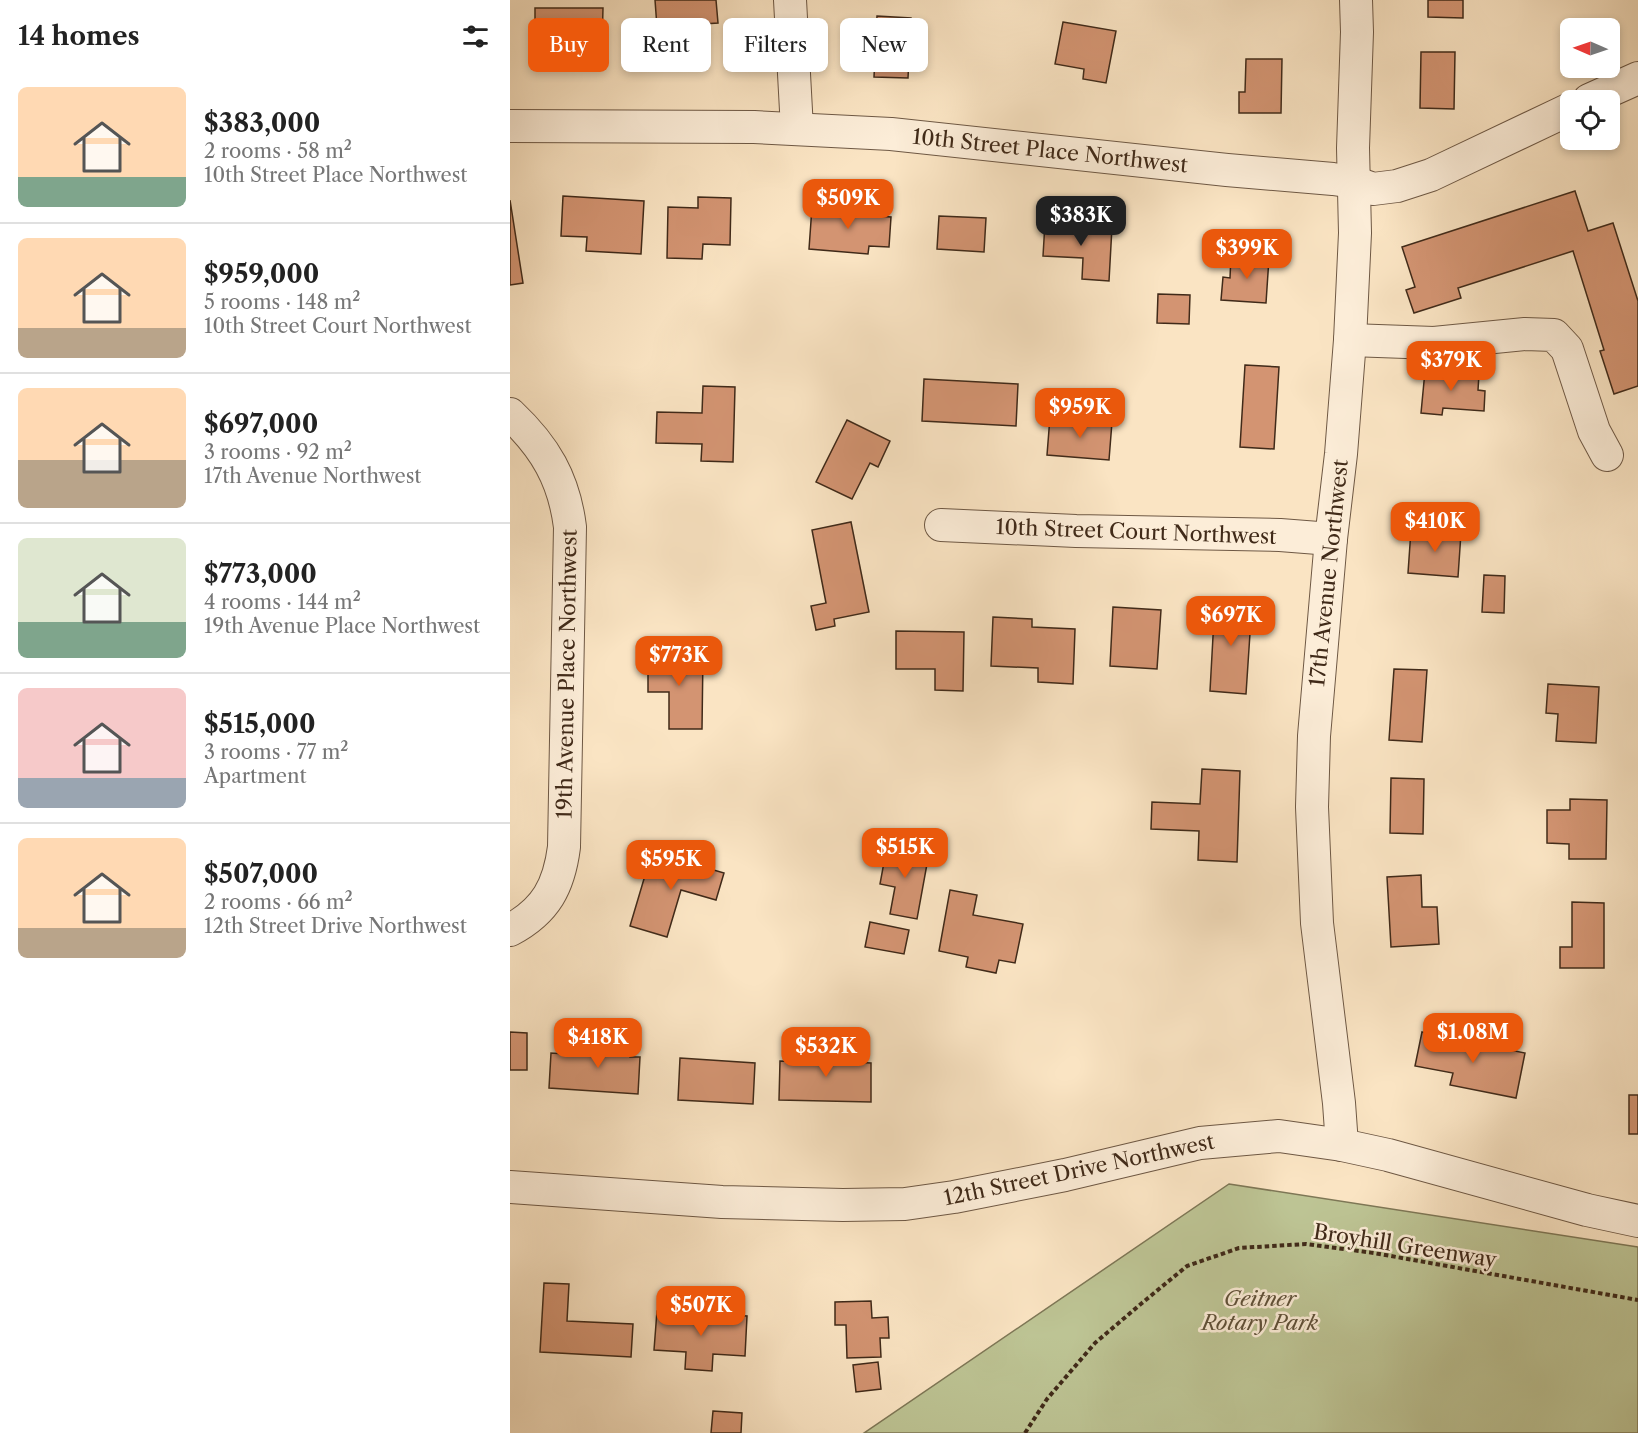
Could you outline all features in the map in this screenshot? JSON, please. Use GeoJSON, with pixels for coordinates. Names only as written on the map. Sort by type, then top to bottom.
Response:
{"type":"FeatureCollection","features":[{"type":"Feature","properties":{"kind":"street"},"geometry":{"type":"LineString","coordinates":[[790,0],[797,129]]}},
{"type":"Feature","properties":{"kind":"street","name":"17th Avenue Northwest"},"geometry":{"type":"LineString","coordinates":[[1342,1145],[1339,1102],[1317,922],[1312,807],[1314,736],[1350,340],[1355,233],[1353,148],[1356,0]]}},
{"type":"Feature","properties":{"kind":"street"},"geometry":{"type":"LineString","coordinates":[[1611,90],[1638,78]]}},
{"type":"Feature","properties":{"kind":"street","name":"10th Street Place Northwest"},"geometry":{"type":"LineString","coordinates":[[510,126],[754,127],[891,134],[1333,179],[1354,182],[1373,189],[1397,186],[1423,178],[1560,114]]}},
{"type":"Feature","properties":{"kind":"street"},"geometry":{"type":"LineString","coordinates":[[1350,340],[1434,343],[1525,334],[1554,335],[1567,349],[1593,431],[1607,455]]}},
{"type":"Feature","properties":{"kind":"street","name":"19th Avenue Place Northwest"},"geometry":{"type":"LineString","coordinates":[[510,414],[543,449],[559,480],[570,527],[562,864],[554,887],[540,909],[524,923],[510,930]]}},
{"type":"Feature","properties":{"kind":"street","name":"10th Street Court Northwest"},"geometry":{"type":"LineString","coordinates":[[941,525],[1076,531],[1280,535],[1331,539]]}},
{"type":"Feature","properties":{"kind":"street","name":"12th Street Drive Northwest"},"geometry":{"type":"LineString","coordinates":[[510,1187],[722,1202],[905,1204],[954,1197],[1065,1175],[1200,1143],[1279,1136],[1342,1145],[1400,1158],[1587,1210],[1638,1221]]}},
{"type":"Feature","properties":{"kind":"path","name":"Broyhill Greenway"},"geometry":{"type":"LineString","coordinates":[[1025,1433],[1047,1400],[1095,1343],[1134,1309],[1187,1266],[1239,1248],[1306,1245],[1363,1251],[1638,1300]]}},
{"type":"Feature","properties":{"kind":"green space","name":"Geitner Rotary Park"},"geometry":{"type":"Polygon","coordinates":[[[1229,1184],[1638,1247],[1638,1433],[864,1433],[1229,1184]]]}},
{"type":"Feature","properties":{"kind":"building"},"geometry":{"type":"Polygon","coordinates":[[[655,0],[716,0],[718,23],[711,23],[711,18],[656,18],[655,0]]]}},
{"type":"Feature","properties":{"kind":"building"},"geometry":{"type":"Polygon","coordinates":[[[1428,0],[1463,0],[1463,18],[1428,17],[1428,0]]]}},
{"type":"Feature","properties":{"kind":"building"},"geometry":{"type":"Polygon","coordinates":[[[535,8],[603,8],[603,18],[535,18],[535,8]]]}},
{"type":"Feature","properties":{"kind":"building"},"geometry":{"type":"Polygon","coordinates":[[[877,16],[911,18],[877,18],[877,16]]]}},
{"type":"Feature","properties":{"kind":"building"},"geometry":{"type":"Polygon","coordinates":[[[1063,22],[1116,31],[1106,83],[1083,79],[1084,69],[1055,64],[1063,22]]]}},
{"type":"Feature","properties":{"kind":"building"},"geometry":{"type":"Polygon","coordinates":[[[1421,52],[1455,52],[1454,109],[1420,108],[1421,52]]]}},
{"type":"Feature","properties":{"kind":"building"},"geometry":{"type":"Polygon","coordinates":[[[1246,59],[1282,59],[1281,113],[1239,113],[1239,92],[1245,92],[1246,59]]]}},
{"type":"Feature","properties":{"kind":"building"},"geometry":{"type":"Polygon","coordinates":[[[874,72],[908,72],[908,78],[874,77],[874,72]]]}},
{"type":"Feature","properties":{"kind":"building"},"geometry":{"type":"Polygon","coordinates":[[[1575,191],[1588,231],[1613,223],[1638,301],[1638,386],[1614,394],[1600,351],[1604,350],[1573,251],[1458,288],[1461,298],[1414,313],[1406,290],[1415,287],[1402,247],[1575,191]]]}},
{"type":"Feature","properties":{"kind":"building"},"geometry":{"type":"Polygon","coordinates":[[[563,196],[644,201],[641,254],[586,251],[587,237],[561,236],[563,196]]]}},
{"type":"Feature","properties":{"kind":"building"},"geometry":{"type":"Polygon","coordinates":[[[698,197],[731,198],[730,245],[703,244],[702,259],[667,258],[668,207],[698,208],[698,197]]]}},
{"type":"Feature","properties":{"kind":"building"},"geometry":{"type":"Polygon","coordinates":[[[510,200],[523,283],[510,285],[510,200]]]}},
{"type":"Feature","properties":{"kind":"building"},"geometry":{"type":"Polygon","coordinates":[[[812,207],[877,212],[876,216],[891,217],[889,247],[869,246],[868,254],[809,249],[812,207]]]}},
{"type":"Feature","properties":{"kind":"building"},"geometry":{"type":"Polygon","coordinates":[[[939,216],[986,218],[984,252],[937,249],[939,216]]]}},
{"type":"Feature","properties":{"kind":"building"},"geometry":{"type":"Polygon","coordinates":[[[1045,223],[1112,227],[1109,281],[1082,279],[1083,258],[1043,256],[1045,223]]]}},
{"type":"Feature","properties":{"kind":"building"},"geometry":{"type":"Polygon","coordinates":[[[1231,255],[1269,258],[1266,303],[1221,300],[1223,277],[1230,278],[1231,255]]]}},
{"type":"Feature","properties":{"kind":"building"},"geometry":{"type":"Polygon","coordinates":[[[1158,294],[1190,295],[1189,324],[1157,323],[1158,294]]]}},
{"type":"Feature","properties":{"kind":"building"},"geometry":{"type":"Polygon","coordinates":[[[1245,365],[1279,367],[1274,449],[1240,447],[1245,365]]]}},
{"type":"Feature","properties":{"kind":"building"},"geometry":{"type":"Polygon","coordinates":[[[1425,371],[1479,374],[1478,390],[1485,391],[1484,411],[1443,408],[1442,415],[1421,413],[1425,371]]]}},
{"type":"Feature","properties":{"kind":"building"},"geometry":{"type":"Polygon","coordinates":[[[924,379],[1018,384],[1016,426],[922,421],[924,379]]]}},
{"type":"Feature","properties":{"kind":"building"},"geometry":{"type":"Polygon","coordinates":[[[703,386],[735,387],[733,462],[701,461],[702,444],[656,443],[657,412],[702,413],[703,386]]]}},
{"type":"Feature","properties":{"kind":"building"},"geometry":{"type":"Polygon","coordinates":[[[1050,417],[1112,422],[1109,460],[1047,455],[1050,417]]]}},
{"type":"Feature","properties":{"kind":"building"},"geometry":{"type":"Polygon","coordinates":[[[847,420],[890,441],[878,467],[870,463],[852,499],[816,482],[847,420]]]}},
{"type":"Feature","properties":{"kind":"building"},"geometry":{"type":"Polygon","coordinates":[[[851,522],[869,612],[834,619],[835,626],[816,630],[811,606],[826,603],[812,530],[851,522]]]}},
{"type":"Feature","properties":{"kind":"building"},"geometry":{"type":"Polygon","coordinates":[[[1411,530],[1461,533],[1458,577],[1408,573],[1411,530]]]}},
{"type":"Feature","properties":{"kind":"building"},"geometry":{"type":"Polygon","coordinates":[[[1484,575],[1505,576],[1504,613],[1482,612],[1484,575]]]}},
{"type":"Feature","properties":{"kind":"building"},"geometry":{"type":"Polygon","coordinates":[[[1215,600],[1252,603],[1246,694],[1210,691],[1215,600]]]}},
{"type":"Feature","properties":{"kind":"building"},"geometry":{"type":"Polygon","coordinates":[[[1113,607],[1161,610],[1157,669],[1110,666],[1113,607]]]}},
{"type":"Feature","properties":{"kind":"building"},"geometry":{"type":"Polygon","coordinates":[[[993,617],[1032,619],[1032,627],[1075,629],[1073,684],[1038,682],[1038,668],[991,666],[993,617]]]}},
{"type":"Feature","properties":{"kind":"building"},"geometry":{"type":"Polygon","coordinates":[[[896,631],[964,632],[963,691],[935,690],[935,669],[896,669],[896,631]]]}},
{"type":"Feature","properties":{"kind":"building"},"geometry":{"type":"Polygon","coordinates":[[[648,653],[703,654],[702,729],[669,729],[669,692],[648,692],[648,653]]]}},
{"type":"Feature","properties":{"kind":"building"},"geometry":{"type":"Polygon","coordinates":[[[1394,669],[1427,670],[1422,742],[1389,740],[1394,669]]]}},
{"type":"Feature","properties":{"kind":"building"},"geometry":{"type":"Polygon","coordinates":[[[1548,684],[1599,687],[1596,743],[1556,741],[1558,714],[1546,713],[1548,684]]]}},
{"type":"Feature","properties":{"kind":"building"},"geometry":{"type":"Polygon","coordinates":[[[1202,769],[1240,771],[1237,862],[1198,860],[1199,831],[1151,829],[1152,802],[1200,804],[1202,769]]]}},
{"type":"Feature","properties":{"kind":"building"},"geometry":{"type":"Polygon","coordinates":[[[1391,778],[1424,779],[1423,834],[1390,833],[1391,778]]]}},
{"type":"Feature","properties":{"kind":"building"},"geometry":{"type":"Polygon","coordinates":[[[1570,799],[1607,800],[1606,859],[1569,859],[1569,844],[1547,843],[1547,810],[1570,810],[1570,799]]]}},
{"type":"Feature","properties":{"kind":"building"},"geometry":{"type":"Polygon","coordinates":[[[887,846],[929,853],[917,919],[890,914],[895,887],[880,884],[887,846]]]}},
{"type":"Feature","properties":{"kind":"building"},"geometry":{"type":"Polygon","coordinates":[[[652,852],[724,873],[716,900],[681,890],[667,937],[630,926],[652,852]]]}},
{"type":"Feature","properties":{"kind":"building"},"geometry":{"type":"Polygon","coordinates":[[[1421,875],[1422,907],[1437,907],[1439,944],[1391,947],[1387,877],[1421,875]]]}},
{"type":"Feature","properties":{"kind":"building"},"geometry":{"type":"Polygon","coordinates":[[[950,890],[977,895],[973,915],[1023,924],[1015,963],[999,960],[996,973],[966,967],[968,957],[939,951],[950,890]]]}},
{"type":"Feature","properties":{"kind":"building"},"geometry":{"type":"Polygon","coordinates":[[[1572,902],[1604,903],[1604,968],[1560,968],[1560,947],[1572,947],[1572,902]]]}},
{"type":"Feature","properties":{"kind":"building"},"geometry":{"type":"Polygon","coordinates":[[[870,922],[909,930],[904,954],[865,947],[870,922]]]}},
{"type":"Feature","properties":{"kind":"building"},"geometry":{"type":"Polygon","coordinates":[[[510,1032],[527,1033],[527,1070],[510,1070],[510,1032]]]}},
{"type":"Feature","properties":{"kind":"building"},"geometry":{"type":"Polygon","coordinates":[[[1422,1032],[1525,1053],[1516,1098],[1450,1085],[1453,1073],[1415,1066],[1422,1032]]]}},
{"type":"Feature","properties":{"kind":"building"},"geometry":{"type":"Polygon","coordinates":[[[595,1038],[631,1041],[630,1057],[640,1057],[638,1094],[549,1088],[551,1053],[594,1056],[595,1038]]]}},
{"type":"Feature","properties":{"kind":"building"},"geometry":{"type":"Polygon","coordinates":[[[810,1048],[850,1049],[850,1062],[871,1063],[871,1102],[779,1100],[780,1061],[809,1062],[810,1048]]]}},
{"type":"Feature","properties":{"kind":"building"},"geometry":{"type":"Polygon","coordinates":[[[680,1058],[755,1063],[753,1104],[678,1100],[680,1058]]]}},
{"type":"Feature","properties":{"kind":"building"},"geometry":{"type":"Polygon","coordinates":[[[1629,1095],[1638,1095],[1638,1134],[1629,1134],[1629,1095]]]}},
{"type":"Feature","properties":{"kind":"building"},"geometry":{"type":"Polygon","coordinates":[[[544,1283],[569,1284],[567,1321],[633,1324],[631,1357],[540,1352],[544,1283]]]}},
{"type":"Feature","properties":{"kind":"building"},"geometry":{"type":"Polygon","coordinates":[[[871,1301],[872,1318],[888,1317],[889,1338],[880,1338],[881,1357],[847,1358],[846,1325],[835,1325],[835,1302],[871,1301]]]}},
{"type":"Feature","properties":{"kind":"building"},"geometry":{"type":"Polygon","coordinates":[[[657,1311],[747,1316],[745,1356],[713,1354],[712,1371],[685,1369],[686,1352],[654,1350],[657,1311]]]}},
{"type":"Feature","properties":{"kind":"building"},"geometry":{"type":"Polygon","coordinates":[[[878,1362],[881,1389],[856,1392],[853,1365],[878,1362]]]}},
{"type":"Feature","properties":{"kind":"building"},"geometry":{"type":"Polygon","coordinates":[[[713,1411],[742,1413],[741,1433],[711,1433],[713,1411]]]}}]}
